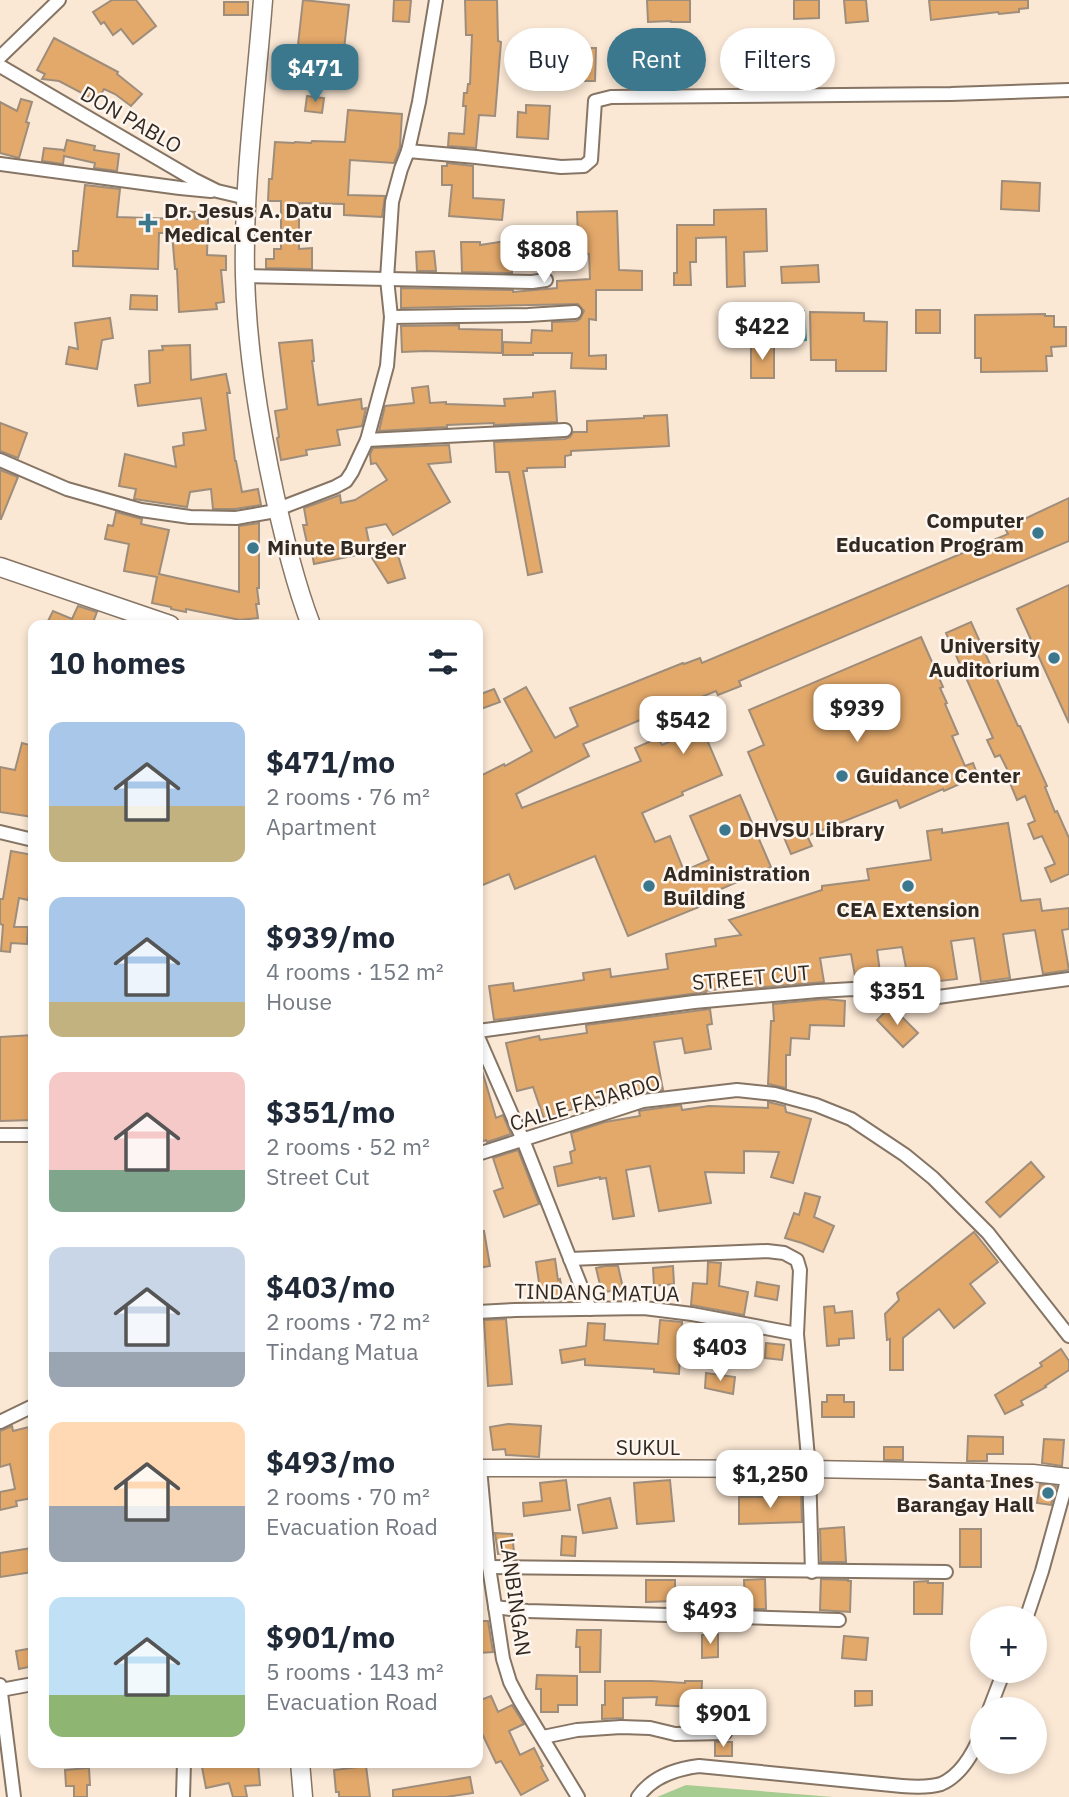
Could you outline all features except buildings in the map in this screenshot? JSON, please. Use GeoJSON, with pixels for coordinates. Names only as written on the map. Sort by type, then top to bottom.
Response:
{"type":"FeatureCollection","features":[{"type":"Feature","properties":{"kind":"main road"},"geometry":{"type":"LineString","coordinates":[[263,0],[247,198],[245,276],[249,339],[264,447],[292,570],[309,620]]}},
{"type":"Feature","properties":{"kind":"main road"},"geometry":{"type":"LineString","coordinates":[[0,567],[155,620]]}},
{"type":"Feature","properties":{"kind":"main road"},"geometry":{"type":"LineString","coordinates":[[300,620],[304,607]]}},
{"type":"Feature","properties":{"kind":"main road"},"geometry":{"type":"LineString","coordinates":[[301,1768],[303,1797]]}},
{"type":"Feature","properties":{"kind":"street"},"geometry":{"type":"LineString","coordinates":[[0,57],[59,0]]}},
{"type":"Feature","properties":{"kind":"street"},"geometry":{"type":"LineString","coordinates":[[0,460],[67,489],[141,510],[190,517],[236,518],[278,510],[346,481],[367,440],[387,365],[391,317],[387,279],[392,202],[408,151],[419,102],[436,0]]}},
{"type":"Feature","properties":{"kind":"street","name":"DON PABLO"},"geometry":{"type":"LineString","coordinates":[[0,66],[193,179],[216,191],[247,198]]}},
{"type":"Feature","properties":{"kind":"street"},"geometry":{"type":"LineString","coordinates":[[408,151],[561,167],[584,166],[591,160],[595,101],[611,97],[951,94],[1069,90]]}},
{"type":"Feature","properties":{"kind":"street"},"geometry":{"type":"LineString","coordinates":[[0,164],[216,191]]}},
{"type":"Feature","properties":{"kind":"street"},"geometry":{"type":"LineString","coordinates":[[245,276],[532,282],[546,280]]}},
{"type":"Feature","properties":{"kind":"street"},"geometry":{"type":"LineString","coordinates":[[391,317],[575,312]]}},
{"type":"Feature","properties":{"kind":"street"},"geometry":{"type":"LineString","coordinates":[[367,440],[565,430]]}},
{"type":"Feature","properties":{"kind":"street"},"geometry":{"type":"LineString","coordinates":[[0,832],[28,838]]}},
{"type":"Feature","properties":{"kind":"street","name":"STREET CUT"},"geometry":{"type":"LineString","coordinates":[[483,1030],[694,1002],[818,991],[874,990],[909,1001],[1069,979]]}},
{"type":"Feature","properties":{"kind":"street"},"geometry":{"type":"LineString","coordinates":[[483,1048],[523,1140],[590,1309]]}},
{"type":"Feature","properties":{"kind":"street","name":"CALLE FAJARDO"},"geometry":{"type":"LineString","coordinates":[[483,1152],[643,1101],[737,1090],[775,1094],[816,1105],[851,1119],[905,1154],[933,1178],[988,1233],[1069,1336]]}},
{"type":"Feature","properties":{"kind":"street"},"geometry":{"type":"LineString","coordinates":[[0,1135],[28,1135]]}},
{"type":"Feature","properties":{"kind":"street"},"geometry":{"type":"LineString","coordinates":[[570,1259],[767,1251],[784,1253],[797,1260],[800,1270],[797,1334],[809,1469],[812,1572]]}},
{"type":"Feature","properties":{"kind":"street","name":"TINDANG MATUA"},"geometry":{"type":"LineString","coordinates":[[483,1312],[643,1308],[692,1314],[797,1334]]}},
{"type":"Feature","properties":{"kind":"street"},"geometry":{"type":"LineString","coordinates":[[0,1422],[28,1408]]}},
{"type":"Feature","properties":{"kind":"street","name":"SUKUL"},"geometry":{"type":"LineString","coordinates":[[483,1468],[809,1469],[1033,1473],[1069,1477]]}},
{"type":"Feature","properties":{"kind":"street"},"geometry":{"type":"LineString","coordinates":[[1030,1606],[1069,1477]]}},
{"type":"Feature","properties":{"kind":"street","name":"LANBINGAN"},"geometry":{"type":"LineString","coordinates":[[483,1508],[503,1659],[510,1682],[578,1797]]}},
{"type":"Feature","properties":{"kind":"street"},"geometry":{"type":"LineString","coordinates":[[489,1567],[946,1572]]}},
{"type":"Feature","properties":{"kind":"street"},"geometry":{"type":"LineString","coordinates":[[495,1607],[527,1611],[839,1620]]}},
{"type":"Feature","properties":{"kind":"street"},"geometry":{"type":"LineString","coordinates":[[14,1797],[1,1691],[28,1685]]}},
{"type":"Feature","properties":{"kind":"street"},"geometry":{"type":"LineString","coordinates":[[543,1737],[577,1730],[621,1727],[650,1728],[675,1734],[725,1733]]}},
{"type":"Feature","properties":{"kind":"street"},"geometry":{"type":"LineString","coordinates":[[638,1797],[651,1783],[665,1775],[699,1766],[926,1787],[942,1783],[970,1758]]}},
{"type":"Feature","properties":{"kind":"street"},"geometry":{"type":"LineString","coordinates":[[183,1797],[184,1768]]}},
{"type":"Feature","properties":{"kind":"green space"},"geometry":{"type":"Polygon","coordinates":[[[686,1785],[833,1797],[657,1797],[686,1785]]]}},
{"type":"Feature","properties":{"kind":"water"},"geometry":{"type":"Polygon","coordinates":[[[786,311],[804,311],[806,340],[782,342],[781,331],[787,330],[786,311]]]}},
{"type":"Feature","properties":{"kind":"place","name":"Dr. Jesus A. Datu Medical Center"},"geometry":{"type":"Point","coordinates":[148,223]}},
{"type":"Feature","properties":{"kind":"place","name":"Computer Education Program"},"geometry":{"type":"Point","coordinates":[1038,533]}},
{"type":"Feature","properties":{"kind":"place","name":"Minute Burger"},"geometry":{"type":"Point","coordinates":[253,548]}},
{"type":"Feature","properties":{"kind":"place","name":"University Auditorium"},"geometry":{"type":"Point","coordinates":[1054,658]}},
{"type":"Feature","properties":{"kind":"place","name":"Guidance Center"},"geometry":{"type":"Point","coordinates":[842,776]}},
{"type":"Feature","properties":{"kind":"place","name":"DHVSU Library"},"geometry":{"type":"Point","coordinates":[725,830]}},
{"type":"Feature","properties":{"kind":"place","name":"Administration Building"},"geometry":{"type":"Point","coordinates":[649,886]}},
{"type":"Feature","properties":{"kind":"place","name":"CEA Extension"},"geometry":{"type":"Point","coordinates":[908,886]}},
{"type":"Feature","properties":{"kind":"place","name":"Santa Ines Barangay Hall"},"geometry":{"type":"Point","coordinates":[1048,1493]}}]}
